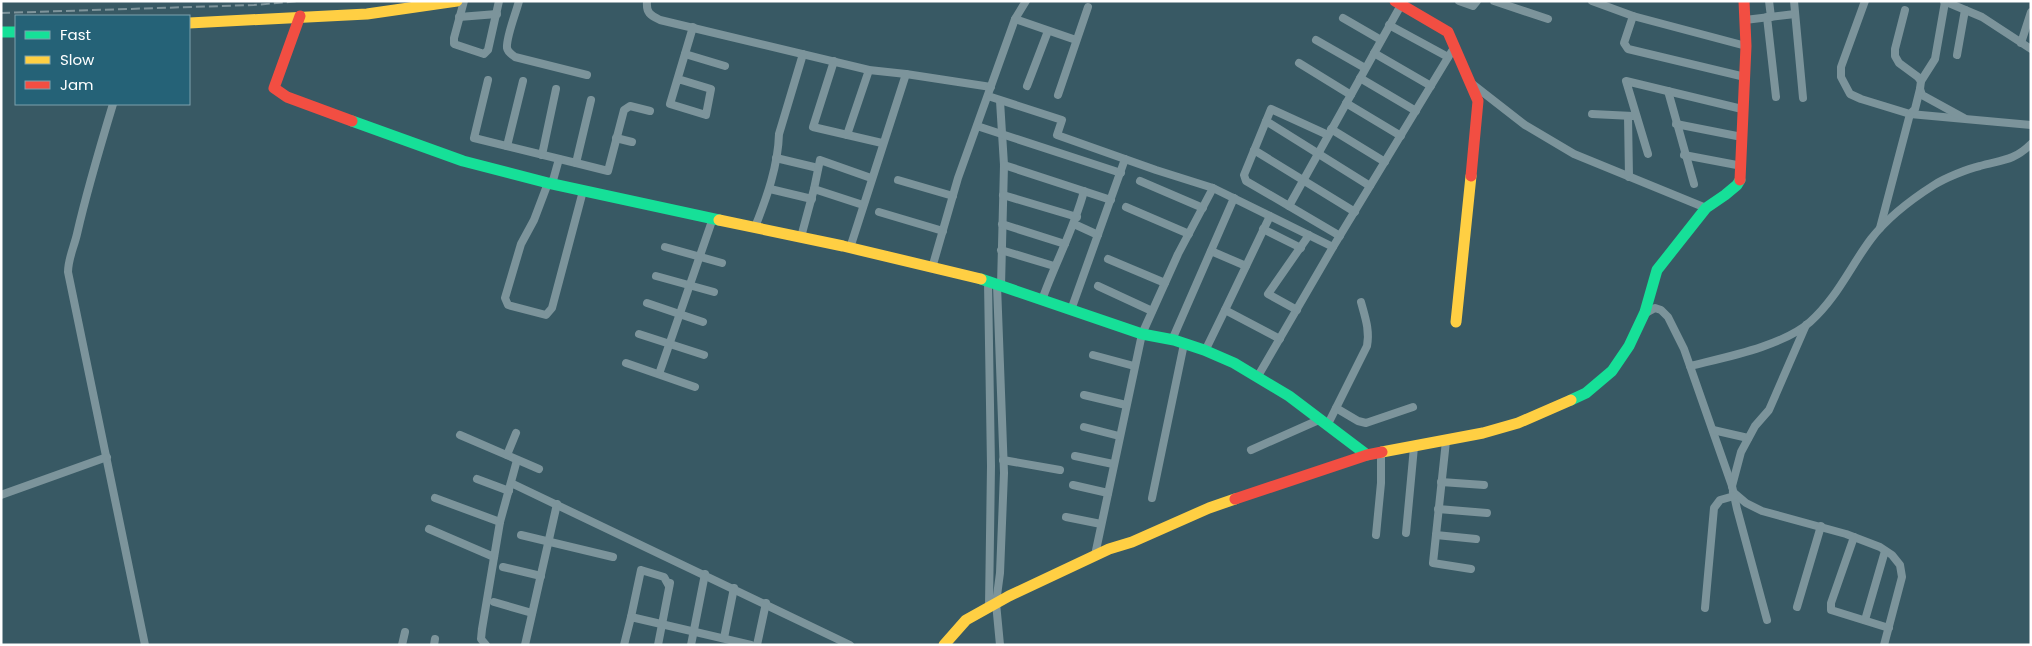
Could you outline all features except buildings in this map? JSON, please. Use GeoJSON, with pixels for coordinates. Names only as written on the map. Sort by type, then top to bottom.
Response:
{"type":"FeatureCollection","features":[{"type":"Feature","properties":{"kind":"street"},"geometry":{"type":"LineString","coordinates":[[190,23],[367,14],[457,1]]}},
{"type":"Feature","properties":{"kind":"street"},"geometry":{"type":"LineString","coordinates":[[464,1],[454,44],[484,54],[488,50],[500,1]]}},
{"type":"Feature","properties":{"kind":"street"},"geometry":{"type":"LineString","coordinates":[[519,1],[508,39],[507,47],[509,52],[515,57],[587,75]]}},
{"type":"Feature","properties":{"kind":"street"},"geometry":{"type":"LineString","coordinates":[[647,1],[646,9],[649,15],[660,20],[869,70],[991,87]]}},
{"type":"Feature","properties":{"kind":"street"},"geometry":{"type":"LineString","coordinates":[[932,268],[953,196],[1014,19],[1026,1]]}},
{"type":"Feature","properties":{"kind":"street"},"geometry":{"type":"LineString","coordinates":[[1460,1],[1473,6],[1478,1]]}},
{"type":"Feature","properties":{"kind":"street"},"geometry":{"type":"LineString","coordinates":[[1494,1],[1548,19]]}},
{"type":"Feature","properties":{"kind":"street"},"geometry":{"type":"LineString","coordinates":[[1592,1],[1634,16],[1746,46]]}},
{"type":"Feature","properties":{"kind":"street"},"geometry":{"type":"LineString","coordinates":[[944,645],[966,620],[992,605],[1095,555],[1132,542],[1226,502],[1367,454],[1483,434],[1518,424],[1586,393],[1612,371],[1623,357],[1643,315],[1657,270],[1706,208],[1737,185],[1742,166],[1742,109],[1746,46],[1744,1]]}},
{"type":"Feature","properties":{"kind":"street"},"geometry":{"type":"LineString","coordinates":[[1769,1],[1776,97]]}},
{"type":"Feature","properties":{"kind":"street"},"geometry":{"type":"LineString","coordinates":[[1794,1],[1803,98]]}},
{"type":"Feature","properties":{"kind":"street"},"geometry":{"type":"LineString","coordinates":[[1865,1],[1841,67],[1841,77],[1850,94],[1910,114],[2031,125]]}},
{"type":"Feature","properties":{"kind":"street"},"geometry":{"type":"LineString","coordinates":[[1879,230],[1910,114],[1915,109],[1920,85],[1935,59],[1944,2],[1982,17],[2031,49]]}},
{"type":"Feature","properties":{"kind":"street"},"geometry":{"type":"LineString","coordinates":[[1289,206],[1381,40],[1398,3],[1448,32],[1478,101],[1456,322]]}},
{"type":"Feature","properties":{"kind":"street"},"geometry":{"type":"LineString","coordinates":[[1058,95],[1088,7]]}},
{"type":"Feature","properties":{"kind":"street"},"geometry":{"type":"LineString","coordinates":[[1905,10],[1895,49],[1895,56],[1899,63],[1918,77],[1922,95],[1968,120]]}},
{"type":"Feature","properties":{"kind":"street"},"geometry":{"type":"LineString","coordinates":[[1957,55],[1964,10]]}},
{"type":"Feature","properties":{"kind":"street"},"geometry":{"type":"LineString","coordinates":[[2021,43],[2031,12]]}},
{"type":"Feature","properties":{"kind":"street"},"geometry":{"type":"LineString","coordinates":[[459,17],[497,14]]}},
{"type":"Feature","properties":{"kind":"street"},"geometry":{"type":"LineString","coordinates":[[1745,20],[1795,14]]}},
{"type":"Feature","properties":{"kind":"street"},"geometry":{"type":"LineString","coordinates":[[300,16],[274,88],[278,92],[463,161],[550,184],[802,237],[996,284],[1142,334],[1172,340],[1205,350],[1224,357],[1258,376],[1324,421],[1367,454]]}},
{"type":"Feature","properties":{"kind":"street"},"geometry":{"type":"LineString","coordinates":[[1634,16],[1624,43],[1628,49],[1745,77]]}},
{"type":"Feature","properties":{"kind":"street"},"geometry":{"type":"LineString","coordinates":[[1343,18],[1381,40]]}},
{"type":"Feature","properties":{"kind":"street"},"geometry":{"type":"LineString","coordinates":[[1014,19],[1076,40]]}},
{"type":"Feature","properties":{"kind":"street"},"geometry":{"type":"LineString","coordinates":[[1389,25],[1448,57]]}},
{"type":"Feature","properties":{"kind":"street"},"geometry":{"type":"LineString","coordinates":[[678,79],[711,89],[706,115],[670,104],[693,27]]}},
{"type":"Feature","properties":{"kind":"street"},"geometry":{"type":"LineString","coordinates":[[1027,86],[1048,31]]}},
{"type":"Feature","properties":{"kind":"street"},"geometry":{"type":"LineString","coordinates":[[1,32],[15,32]]}},
{"type":"Feature","properties":{"kind":"street"},"geometry":{"type":"LineString","coordinates":[[1316,40],[1365,68]]}},
{"type":"Feature","properties":{"kind":"street"},"geometry":{"type":"LineString","coordinates":[[1258,376],[1333,247],[1455,46]]}},
{"type":"Feature","properties":{"kind":"street"},"geometry":{"type":"LineString","coordinates":[[1374,53],[1431,86]]}},
{"type":"Feature","properties":{"kind":"street"},"geometry":{"type":"LineString","coordinates":[[685,54],[725,66]]}},
{"type":"Feature","properties":{"kind":"street"},"geometry":{"type":"LineString","coordinates":[[756,227],[770,189],[779,134],[803,54]]}},
{"type":"Feature","properties":{"kind":"street"},"geometry":{"type":"LineString","coordinates":[[834,61],[813,126],[882,144]]}},
{"type":"Feature","properties":{"kind":"street"},"geometry":{"type":"LineString","coordinates":[[1299,64],[1350,95]]}},
{"type":"Feature","properties":{"kind":"street"},"geometry":{"type":"LineString","coordinates":[[847,135],[869,70]]}},
{"type":"Feature","properties":{"kind":"street"},"geometry":{"type":"LineString","coordinates":[[850,248],[906,74]]}},
{"type":"Feature","properties":{"kind":"street"},"geometry":{"type":"LineString","coordinates":[[1360,78],[1416,111]]}},
{"type":"Feature","properties":{"kind":"street"},"geometry":{"type":"LineString","coordinates":[[488,80],[474,138],[608,171],[626,107],[630,106],[650,111]]}},
{"type":"Feature","properties":{"kind":"street"},"geometry":{"type":"LineString","coordinates":[[507,146],[523,81]]}},
{"type":"Feature","properties":{"kind":"street"},"geometry":{"type":"LineString","coordinates":[[1648,154],[1626,81],[1742,109]]}},
{"type":"Feature","properties":{"kind":"street"},"geometry":{"type":"LineString","coordinates":[[1470,82],[1525,125],[1555,144],[1574,154],[1706,208]]}},
{"type":"Feature","properties":{"kind":"street"},"geometry":{"type":"LineString","coordinates":[[542,154],[556,89]]}},
{"type":"Feature","properties":{"kind":"street"},"geometry":{"type":"LineString","coordinates":[[1668,91],[1684,155],[1694,184]]}},
{"type":"Feature","properties":{"kind":"street"},"geometry":{"type":"LineString","coordinates":[[988,96],[1062,120],[1057,135],[1213,188],[1333,247]]}},
{"type":"Feature","properties":{"kind":"street"},"geometry":{"type":"LineString","coordinates":[[576,163],[592,100]]}},
{"type":"Feature","properties":{"kind":"street"},"geometry":{"type":"LineString","coordinates":[[1000,101],[1004,165],[1002,250],[996,284],[991,466],[992,605],[1000,645]]}},
{"type":"Feature","properties":{"kind":"street"},"geometry":{"type":"LineString","coordinates":[[1346,103],[1401,136]]}},
{"type":"Feature","properties":{"kind":"street"},"geometry":{"type":"LineString","coordinates":[[114,105],[89,181],[73,250],[68,263],[68,272],[145,645]]}},
{"type":"Feature","properties":{"kind":"street"},"geometry":{"type":"LineString","coordinates":[[1340,236],[1246,181],[1244,175],[1271,109],[1330,132],[1385,162]]}},
{"type":"Feature","properties":{"kind":"street"},"geometry":{"type":"LineString","coordinates":[[1592,114],[1637,117]]}},
{"type":"Feature","properties":{"kind":"street"},"geometry":{"type":"LineString","coordinates":[[1628,116],[1630,177]]}},
{"type":"Feature","properties":{"kind":"street"},"geometry":{"type":"LineString","coordinates":[[1266,121],[1370,186]]}},
{"type":"Feature","properties":{"kind":"street"},"geometry":{"type":"LineString","coordinates":[[1676,124],[1742,137]]}},
{"type":"Feature","properties":{"kind":"street"},"geometry":{"type":"LineString","coordinates":[[978,126],[1120,173]]}},
{"type":"Feature","properties":{"kind":"street"},"geometry":{"type":"LineString","coordinates":[[616,138],[632,142]]}},
{"type":"Feature","properties":{"kind":"street"},"geometry":{"type":"LineString","coordinates":[[1690,366],[1762,346],[1792,334],[1806,325],[1836,293],[1872,238],[1898,212],[1936,183],[1978,166],[2010,160],[2031,144]]}},
{"type":"Feature","properties":{"kind":"street"},"geometry":{"type":"LineString","coordinates":[[1254,150],[1355,212]]}},
{"type":"Feature","properties":{"kind":"street"},"geometry":{"type":"LineString","coordinates":[[1684,155],[1742,166]]}},
{"type":"Feature","properties":{"kind":"street"},"geometry":{"type":"LineString","coordinates":[[776,158],[818,168]]}},
{"type":"Feature","properties":{"kind":"street"},"geometry":{"type":"LineString","coordinates":[[559,159],[534,220],[521,244],[505,298],[508,305],[546,315],[552,308],[583,191]]}},
{"type":"Feature","properties":{"kind":"street"},"geometry":{"type":"LineString","coordinates":[[1071,310],[1125,159]]}},
{"type":"Feature","properties":{"kind":"street"},"geometry":{"type":"LineString","coordinates":[[802,237],[820,160],[871,178]]}},
{"type":"Feature","properties":{"kind":"street"},"geometry":{"type":"LineString","coordinates":[[1004,165],[1111,200]]}},
{"type":"Feature","properties":{"kind":"street"},"geometry":{"type":"LineString","coordinates":[[898,180],[953,196]]}},
{"type":"Feature","properties":{"kind":"street"},"geometry":{"type":"LineString","coordinates":[[1140,180],[1203,208]]}},
{"type":"Feature","properties":{"kind":"street"},"geometry":{"type":"LineString","coordinates":[[1095,555],[1142,334],[1165,283],[1213,188]]}},
{"type":"Feature","properties":{"kind":"street"},"geometry":{"type":"LineString","coordinates":[[770,189],[812,199]]}},
{"type":"Feature","properties":{"kind":"street"},"geometry":{"type":"LineString","coordinates":[[814,190],[863,205]]}},
{"type":"Feature","properties":{"kind":"street"},"geometry":{"type":"LineString","coordinates":[[1042,300],[1054,266],[1076,221],[1084,192]]}},
{"type":"Feature","properties":{"kind":"street"},"geometry":{"type":"LineString","coordinates":[[1003,195],[1076,221],[1098,235]]}},
{"type":"Feature","properties":{"kind":"street"},"geometry":{"type":"LineString","coordinates":[[1172,340],[1234,198]]}},
{"type":"Feature","properties":{"kind":"street"},"geometry":{"type":"LineString","coordinates":[[1126,207],[1189,234]]}},
{"type":"Feature","properties":{"kind":"street"},"geometry":{"type":"LineString","coordinates":[[879,212],[943,231]]}},
{"type":"Feature","properties":{"kind":"street"},"geometry":{"type":"LineString","coordinates":[[1205,350],[1270,216]]}},
{"type":"Feature","properties":{"kind":"street"},"geometry":{"type":"LineString","coordinates":[[659,374],[713,218]]}},
{"type":"Feature","properties":{"kind":"street"},"geometry":{"type":"LineString","coordinates":[[1002,224],[1065,244]]}},
{"type":"Feature","properties":{"kind":"street"},"geometry":{"type":"LineString","coordinates":[[1263,228],[1301,248]]}},
{"type":"Feature","properties":{"kind":"street"},"geometry":{"type":"LineString","coordinates":[[1297,310],[1268,294],[1309,235]]}},
{"type":"Feature","properties":{"kind":"street"},"geometry":{"type":"LineString","coordinates":[[665,247],[722,263]]}},
{"type":"Feature","properties":{"kind":"street"},"geometry":{"type":"LineString","coordinates":[[1002,250],[1054,266]]}},
{"type":"Feature","properties":{"kind":"street"},"geometry":{"type":"LineString","coordinates":[[1211,250],[1246,266]]}},
{"type":"Feature","properties":{"kind":"street"},"geometry":{"type":"LineString","coordinates":[[1108,259],[1165,283]]}},
{"type":"Feature","properties":{"kind":"street"},"geometry":{"type":"LineString","coordinates":[[656,276],[714,292]]}},
{"type":"Feature","properties":{"kind":"street"},"geometry":{"type":"LineString","coordinates":[[992,605],[1000,573],[1003,460],[996,284]]}},
{"type":"Feature","properties":{"kind":"street"},"geometry":{"type":"LineString","coordinates":[[1098,286],[1152,310]]}},
{"type":"Feature","properties":{"kind":"street"},"geometry":{"type":"LineString","coordinates":[[1251,450],[1324,421],[1336,408],[1367,346],[1369,337],[1361,302]]}},
{"type":"Feature","properties":{"kind":"street"},"geometry":{"type":"LineString","coordinates":[[647,303],[703,322]]}},
{"type":"Feature","properties":{"kind":"street"},"geometry":{"type":"LineString","coordinates":[[1643,315],[1656,308],[1661,310],[1668,317],[1684,348],[1733,491],[1767,620]]}},
{"type":"Feature","properties":{"kind":"street"},"geometry":{"type":"LineString","coordinates":[[1225,310],[1280,338]]}},
{"type":"Feature","properties":{"kind":"street"},"geometry":{"type":"LineString","coordinates":[[1705,608],[1714,508],[1720,500],[1733,491],[1741,452],[1748,438],[1769,410],[1806,325]]}},
{"type":"Feature","properties":{"kind":"street"},"geometry":{"type":"LineString","coordinates":[[639,334],[704,355]]}},
{"type":"Feature","properties":{"kind":"street"},"geometry":{"type":"LineString","coordinates":[[1152,498],[1184,344]]}},
{"type":"Feature","properties":{"kind":"street"},"geometry":{"type":"LineString","coordinates":[[1093,355],[1134,366]]}},
{"type":"Feature","properties":{"kind":"street"},"geometry":{"type":"LineString","coordinates":[[626,363],[695,387]]}},
{"type":"Feature","properties":{"kind":"street"},"geometry":{"type":"LineString","coordinates":[[1084,395],[1126,405]]}},
{"type":"Feature","properties":{"kind":"street"},"geometry":{"type":"LineString","coordinates":[[1336,408],[1366,424],[1413,407]]}},
{"type":"Feature","properties":{"kind":"street"},"geometry":{"type":"LineString","coordinates":[[1084,427],[1119,436]]}},
{"type":"Feature","properties":{"kind":"street"},"geometry":{"type":"LineString","coordinates":[[1712,430],[1748,438]]}},
{"type":"Feature","properties":{"kind":"street"},"geometry":{"type":"LineString","coordinates":[[507,455],[516,433]]}},
{"type":"Feature","properties":{"kind":"street"},"geometry":{"type":"LineString","coordinates":[[460,435],[539,469]]}},
{"type":"Feature","properties":{"kind":"street"},"geometry":{"type":"LineString","coordinates":[[1446,441],[1433,564],[1471,569]]}},
{"type":"Feature","properties":{"kind":"street"},"geometry":{"type":"LineString","coordinates":[[1406,533],[1414,447]]}},
{"type":"Feature","properties":{"kind":"street"},"geometry":{"type":"LineString","coordinates":[[1376,535],[1381,483],[1381,452]]}},
{"type":"Feature","properties":{"kind":"street"},"geometry":{"type":"LineString","coordinates":[[1075,456],[1114,464]]}},
{"type":"Feature","properties":{"kind":"street"},"geometry":{"type":"LineString","coordinates":[[1,495],[107,457]]}},
{"type":"Feature","properties":{"kind":"street"},"geometry":{"type":"LineString","coordinates":[[486,645],[481,639],[494,557],[500,522],[517,460]]}},
{"type":"Feature","properties":{"kind":"street"},"geometry":{"type":"LineString","coordinates":[[1003,460],[1060,470]]}},
{"type":"Feature","properties":{"kind":"street"},"geometry":{"type":"LineString","coordinates":[[477,480],[511,485],[557,504],[850,645]]}},
{"type":"Feature","properties":{"kind":"street"},"geometry":{"type":"LineString","coordinates":[[1441,482],[1484,484]]}},
{"type":"Feature","properties":{"kind":"street"},"geometry":{"type":"LineString","coordinates":[[1073,485],[1108,493]]}},
{"type":"Feature","properties":{"kind":"street"},"geometry":{"type":"LineString","coordinates":[[1733,491],[1746,503],[1762,511],[1821,526],[1854,537],[1892,555],[1900,566],[1902,577],[1884,645]]}},
{"type":"Feature","properties":{"kind":"street"},"geometry":{"type":"LineString","coordinates":[[435,498],[500,522]]}},
{"type":"Feature","properties":{"kind":"street"},"geometry":{"type":"LineString","coordinates":[[525,645],[557,504]]}},
{"type":"Feature","properties":{"kind":"street"},"geometry":{"type":"LineString","coordinates":[[1438,509],[1487,513]]}},
{"type":"Feature","properties":{"kind":"street"},"geometry":{"type":"LineString","coordinates":[[1066,517],[1101,524]]}},
{"type":"Feature","properties":{"kind":"street"},"geometry":{"type":"LineString","coordinates":[[1797,607],[1821,526]]}},
{"type":"Feature","properties":{"kind":"street"},"geometry":{"type":"LineString","coordinates":[[428,529],[494,557]]}},
{"type":"Feature","properties":{"kind":"street"},"geometry":{"type":"LineString","coordinates":[[521,535],[613,557]]}},
{"type":"Feature","properties":{"kind":"street"},"geometry":{"type":"LineString","coordinates":[[1436,535],[1476,539]]}},
{"type":"Feature","properties":{"kind":"street"},"geometry":{"type":"LineString","coordinates":[[1854,537],[1831,603],[1831,610],[1889,628]]}},
{"type":"Feature","properties":{"kind":"street"},"geometry":{"type":"LineString","coordinates":[[1865,620],[1885,551]]}},
{"type":"Feature","properties":{"kind":"street"},"geometry":{"type":"LineString","coordinates":[[503,567],[540,576]]}},
{"type":"Feature","properties":{"kind":"street"},"geometry":{"type":"LineString","coordinates":[[624,645],[641,570],[664,576],[670,582],[658,645]]}},
{"type":"Feature","properties":{"kind":"street"},"geometry":{"type":"LineString","coordinates":[[691,645],[705,574]]}},
{"type":"Feature","properties":{"kind":"street"},"geometry":{"type":"LineString","coordinates":[[724,638],[734,588]]}},
{"type":"Feature","properties":{"kind":"street"},"geometry":{"type":"LineString","coordinates":[[494,602],[532,613]]}},
{"type":"Feature","properties":{"kind":"street"},"geometry":{"type":"LineString","coordinates":[[756,645],[766,603]]}},
{"type":"Feature","properties":{"kind":"street"},"geometry":{"type":"LineString","coordinates":[[631,617],[751,645]]}},
{"type":"Feature","properties":{"kind":"street"},"geometry":{"type":"LineString","coordinates":[[402,645],[405,632]]}},
{"type":"Feature","properties":{"kind":"railway"},"geometry":{"type":"LineString","coordinates":[[1,13],[254,5],[300,1]]}},
{"type":"Feature","properties":{"kind":"traffic: fast"},"geometry":{"type":"LineString","coordinates":[[1,32],[15,32]]}},
{"type":"Feature","properties":{"kind":"traffic: fast"},"geometry":{"type":"LineString","coordinates":[[352,121],[463,161],[548,183],[719,220]]}},
{"type":"Feature","properties":{"kind":"traffic: fast"},"geometry":{"type":"LineString","coordinates":[[1571,400],[1586,393],[1612,371],[1629,346],[1645,312],[1657,270],[1706,208],[1725,195],[1740,180]]}},
{"type":"Feature","properties":{"kind":"traffic: fast"},"geometry":{"type":"LineString","coordinates":[[981,279],[1142,334],[1174,340],[1234,363],[1289,396],[1367,455]]}},
{"type":"Feature","properties":{"kind":"traffic: slow"},"geometry":{"type":"LineString","coordinates":[[190,23],[367,14],[457,1]]}},
{"type":"Feature","properties":{"kind":"traffic: slow"},"geometry":{"type":"LineString","coordinates":[[1456,322],[1471,176]]}},
{"type":"Feature","properties":{"kind":"traffic: slow"},"geometry":{"type":"LineString","coordinates":[[719,220],[843,246],[981,279]]}},
{"type":"Feature","properties":{"kind":"traffic: slow"},"geometry":{"type":"LineString","coordinates":[[1382,452],[1483,433],[1518,423],[1571,400]]}},
{"type":"Feature","properties":{"kind":"traffic: slow"},"geometry":{"type":"LineString","coordinates":[[944,645],[966,620],[1009,596],[1109,549],[1132,542],[1209,508],[1235,499]]}},
{"type":"Feature","properties":{"kind":"traffic: jam"},"geometry":{"type":"LineString","coordinates":[[1395,1],[1448,32],[1478,101],[1471,176]]}},
{"type":"Feature","properties":{"kind":"traffic: jam"},"geometry":{"type":"LineString","coordinates":[[1740,180],[1746,46],[1744,1]]}},
{"type":"Feature","properties":{"kind":"traffic: jam"},"geometry":{"type":"LineString","coordinates":[[300,16],[274,88],[287,97],[352,121]]}},
{"type":"Feature","properties":{"kind":"traffic: jam"},"geometry":{"type":"LineString","coordinates":[[1235,499],[1367,455],[1382,452]]}}]}
